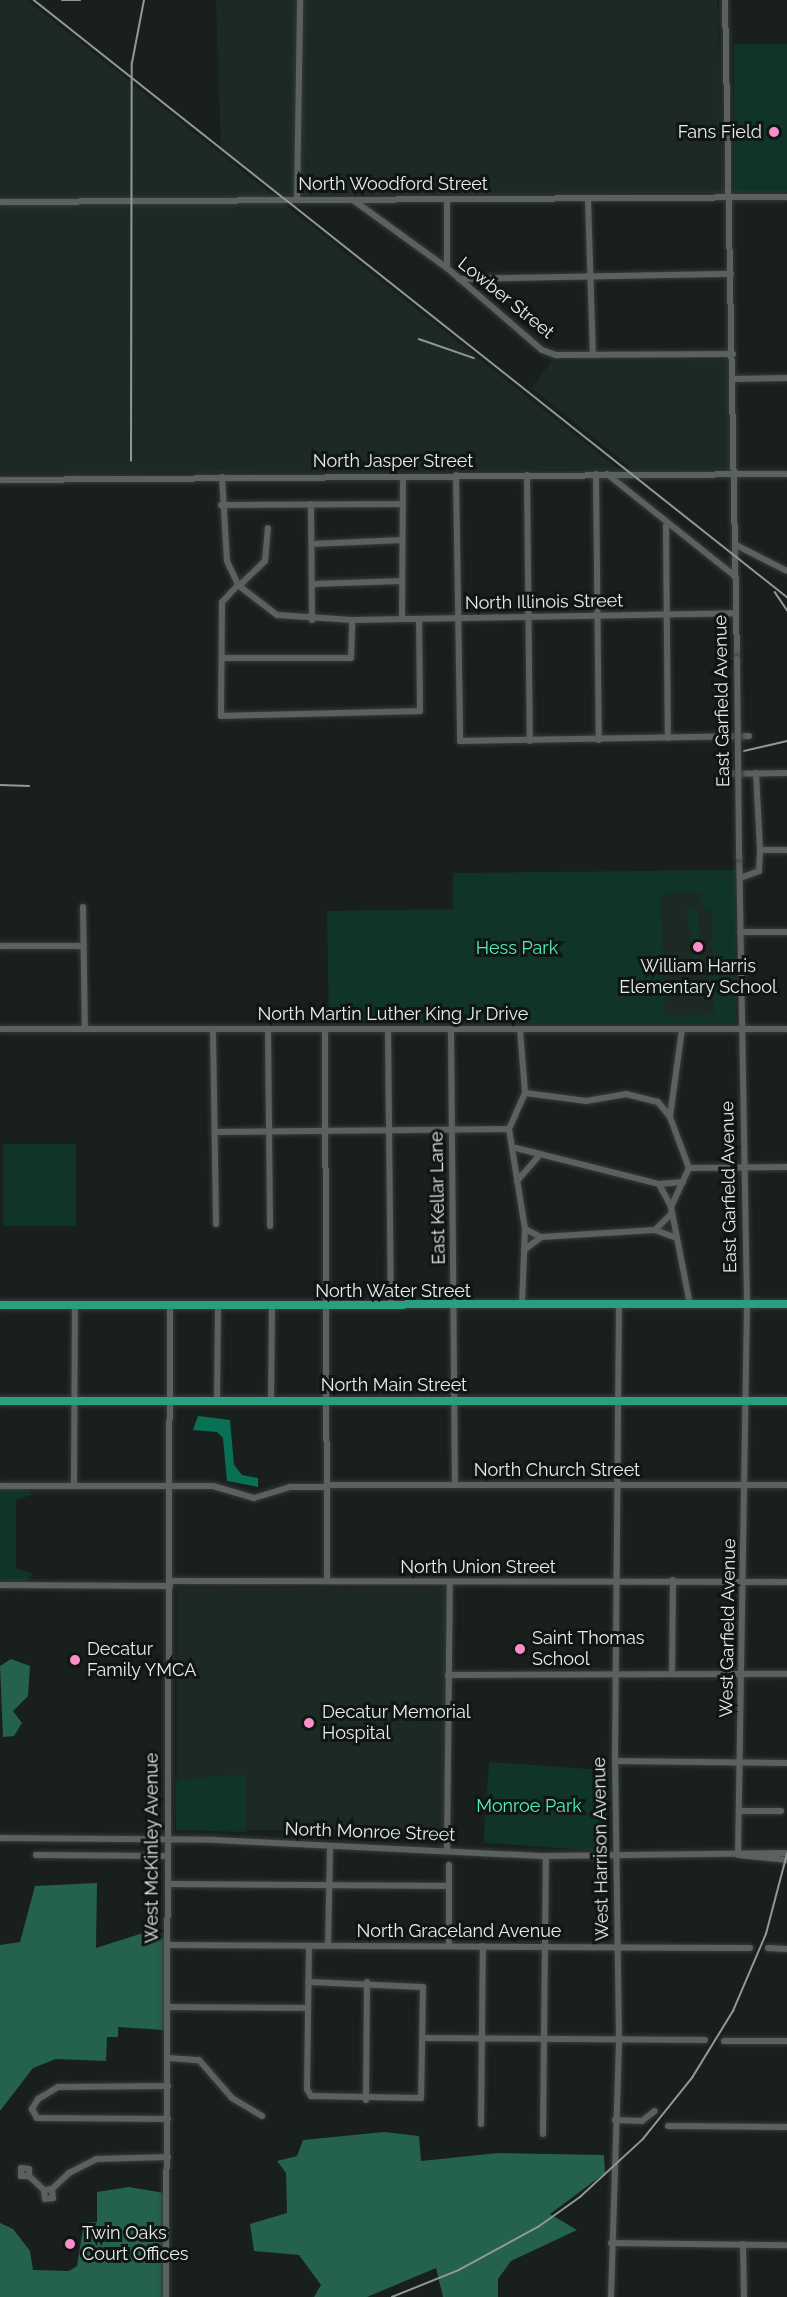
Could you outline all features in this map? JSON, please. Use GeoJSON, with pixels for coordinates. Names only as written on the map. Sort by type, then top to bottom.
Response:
{"type":"FeatureCollection","features":[{"type":"Feature","properties":{"kind":"main road","name":"North Water Street"},"geometry":{"type":"LineString","coordinates":[[0,1305],[272,1307],[787,1304]]}},
{"type":"Feature","properties":{"kind":"main road","name":"North Main Street"},"geometry":{"type":"LineString","coordinates":[[0,1401],[271,1402],[328,1399],[787,1401]]}},
{"type":"Feature","properties":{"kind":"street"},"geometry":{"type":"LineString","coordinates":[[297,200],[300,0]]}},
{"type":"Feature","properties":{"kind":"street","name":"East Garfield Avenue"},"geometry":{"type":"LineString","coordinates":[[725,0],[734,379],[741,1029],[747,1304],[745,1402]]}},
{"type":"Feature","properties":{"kind":"street","name":"North Woodford Street"},"geometry":{"type":"LineString","coordinates":[[0,202],[787,197]]}},
{"type":"Feature","properties":{"kind":"street"},"geometry":{"type":"LineString","coordinates":[[447,199],[447,268]]}},
{"type":"Feature","properties":{"kind":"street"},"geometry":{"type":"LineString","coordinates":[[588,199],[592,355]]}},
{"type":"Feature","properties":{"kind":"street","name":"Lowber Street"},"geometry":{"type":"LineString","coordinates":[[353,200],[447,268],[542,350],[592,355],[733,354]]}},
{"type":"Feature","properties":{"kind":"street"},"geometry":{"type":"LineString","coordinates":[[459,279],[731,274]]}},
{"type":"Feature","properties":{"kind":"street"},"geometry":{"type":"LineString","coordinates":[[734,379],[787,378]]}},
{"type":"Feature","properties":{"kind":"street"},"geometry":{"type":"LineString","coordinates":[[596,474],[599,740]]}},
{"type":"Feature","properties":{"kind":"street"},"geometry":{"type":"LineString","coordinates":[[607,474],[666,526],[736,577]]}},
{"type":"Feature","properties":{"kind":"street","name":"North Jasper Street"},"geometry":{"type":"LineString","coordinates":[[0,480],[787,474]]}},
{"type":"Feature","properties":{"kind":"street"},"geometry":{"type":"LineString","coordinates":[[527,475],[530,741]]}},
{"type":"Feature","properties":{"kind":"street"},"geometry":{"type":"LineString","coordinates":[[456,476],[460,741],[748,736]]}},
{"type":"Feature","properties":{"kind":"street"},"geometry":{"type":"LineString","coordinates":[[222,477],[221,541],[239,586]]}},
{"type":"Feature","properties":{"kind":"street"},"geometry":{"type":"LineString","coordinates":[[402,619],[403,477]]}},
{"type":"Feature","properties":{"kind":"street"},"geometry":{"type":"LineString","coordinates":[[311,504],[312,620]]}},
{"type":"Feature","properties":{"kind":"street"},"geometry":{"type":"LineString","coordinates":[[221,505],[403,504]]}},
{"type":"Feature","properties":{"kind":"street"},"geometry":{"type":"LineString","coordinates":[[666,526],[668,738]]}},
{"type":"Feature","properties":{"kind":"street"},"geometry":{"type":"LineString","coordinates":[[268,528],[265,561],[222,602],[221,716],[420,711],[419,619]]}},
{"type":"Feature","properties":{"kind":"street"},"geometry":{"type":"LineString","coordinates":[[312,544],[402,540]]}},
{"type":"Feature","properties":{"kind":"street"},"geometry":{"type":"LineString","coordinates":[[736,545],[787,571]]}},
{"type":"Feature","properties":{"kind":"street"},"geometry":{"type":"LineString","coordinates":[[312,584],[402,581]]}},
{"type":"Feature","properties":{"kind":"street","name":"North Illinois Street"},"geometry":{"type":"LineString","coordinates":[[239,586],[277,615],[312,620],[736,613]]}},
{"type":"Feature","properties":{"kind":"street"},"geometry":{"type":"LineString","coordinates":[[222,658],[351,658],[352,620]]}},
{"type":"Feature","properties":{"kind":"street"},"geometry":{"type":"LineString","coordinates":[[740,878],[759,872],[756,773]]}},
{"type":"Feature","properties":{"kind":"street"},"geometry":{"type":"LineString","coordinates":[[728,774],[787,773]]}},
{"type":"Feature","properties":{"kind":"street"},"geometry":{"type":"LineString","coordinates":[[760,850],[787,850]]}},
{"type":"Feature","properties":{"kind":"street"},"geometry":{"type":"LineString","coordinates":[[83,907],[85,1029]]}},
{"type":"Feature","properties":{"kind":"street"},"geometry":{"type":"LineString","coordinates":[[740,932],[787,932]]}},
{"type":"Feature","properties":{"kind":"street"},"geometry":{"type":"LineString","coordinates":[[0,946],[84,946]]}},
{"type":"Feature","properties":{"kind":"street","name":"North Martin Luther King Jr Drive"},"geometry":{"type":"LineString","coordinates":[[0,1029],[787,1029]]}},
{"type":"Feature","properties":{"kind":"street"},"geometry":{"type":"LineString","coordinates":[[520,1029],[525,1093],[509,1128],[516,1148],[517,1181],[525,1229],[522,1304]]}},
{"type":"Feature","properties":{"kind":"street"},"geometry":{"type":"LineString","coordinates":[[670,1117],[671,1096],[682,1029]]}},
{"type":"Feature","properties":{"kind":"street"},"geometry":{"type":"LineString","coordinates":[[213,1030],[216,1224]]}},
{"type":"Feature","properties":{"kind":"street"},"geometry":{"type":"LineString","coordinates":[[268,1030],[270,1226]]}},
{"type":"Feature","properties":{"kind":"street"},"geometry":{"type":"LineString","coordinates":[[325,1030],[328,1306],[327,1581]]}},
{"type":"Feature","properties":{"kind":"street"},"geometry":{"type":"LineString","coordinates":[[388,1030],[391,1306]]}},
{"type":"Feature","properties":{"kind":"street","name":"East Kellar Lane"},"geometry":{"type":"LineString","coordinates":[[451,1030],[457,1306],[455,1485]]}},
{"type":"Feature","properties":{"kind":"street"},"geometry":{"type":"LineString","coordinates":[[525,1093],[586,1101],[626,1094],[657,1102],[670,1117],[689,1168],[671,1210],[655,1230]]}},
{"type":"Feature","properties":{"kind":"street"},"geometry":{"type":"LineString","coordinates":[[657,1102],[671,1096]]}},
{"type":"Feature","properties":{"kind":"street"},"geometry":{"type":"LineString","coordinates":[[216,1132],[389,1133],[509,1128]]}},
{"type":"Feature","properties":{"kind":"street"},"geometry":{"type":"LineString","coordinates":[[516,1148],[538,1157],[659,1184],[683,1182]]}},
{"type":"Feature","properties":{"kind":"street"},"geometry":{"type":"LineString","coordinates":[[517,1181],[538,1157]]}},
{"type":"Feature","properties":{"kind":"street"},"geometry":{"type":"LineString","coordinates":[[689,1168],[787,1167]]}},
{"type":"Feature","properties":{"kind":"street"},"geometry":{"type":"LineString","coordinates":[[659,1184],[671,1210],[674,1237],[690,1305]]}},
{"type":"Feature","properties":{"kind":"street"},"geometry":{"type":"LineString","coordinates":[[525,1229],[541,1237],[655,1230],[674,1237]]}},
{"type":"Feature","properties":{"kind":"street"},"geometry":{"type":"LineString","coordinates":[[524,1250],[541,1237]]}},
{"type":"Feature","properties":{"kind":"street"},"geometry":{"type":"LineString","coordinates":[[74,1485],[75,1304]]}},
{"type":"Feature","properties":{"kind":"street","name":"West McKinley Avenue"},"geometry":{"type":"LineString","coordinates":[[166,2297],[170,1305]]}},
{"type":"Feature","properties":{"kind":"street"},"geometry":{"type":"LineString","coordinates":[[217,1401],[218,1305]]}},
{"type":"Feature","properties":{"kind":"street","name":"West Harrison Avenue"},"geometry":{"type":"LineString","coordinates":[[611,2297],[619,2040],[615,1856],[615,1676],[619,1305]]}},
{"type":"Feature","properties":{"kind":"street"},"geometry":{"type":"LineString","coordinates":[[271,1402],[272,1307]]}},
{"type":"Feature","properties":{"kind":"street","name":"West Garfield Avenue"},"geometry":{"type":"LineString","coordinates":[[738,1855],[742,1762],[745,1402]]}},
{"type":"Feature","properties":{"kind":"street","name":"North Church Street"},"geometry":{"type":"LineString","coordinates":[[170,1486],[216,1486],[254,1498],[290,1487],[327,1486],[787,1485]]}},
{"type":"Feature","properties":{"kind":"street"},"geometry":{"type":"LineString","coordinates":[[0,1486],[170,1486]]}},
{"type":"Feature","properties":{"kind":"street"},"geometry":{"type":"LineString","coordinates":[[672,1674],[673,1580]]}},
{"type":"Feature","properties":{"kind":"street","name":"North Union Street"},"geometry":{"type":"LineString","coordinates":[[0,1585],[327,1581],[787,1582]]}},
{"type":"Feature","properties":{"kind":"street"},"geometry":{"type":"LineString","coordinates":[[447,1850],[450,1582]]}},
{"type":"Feature","properties":{"kind":"street"},"geometry":{"type":"LineString","coordinates":[[448,1676],[787,1674]]}},
{"type":"Feature","properties":{"kind":"street"},"geometry":{"type":"LineString","coordinates":[[615,1761],[787,1763]]}},
{"type":"Feature","properties":{"kind":"street"},"geometry":{"type":"LineString","coordinates":[[740,1811],[781,1811]]}},
{"type":"Feature","properties":{"kind":"street","name":"North Monroe Street"},"geometry":{"type":"LineString","coordinates":[[0,1838],[167,1840],[330,1850],[447,1850],[546,1856],[787,1853]]}},
{"type":"Feature","properties":{"kind":"street"},"geometry":{"type":"LineString","coordinates":[[328,1946],[330,1850]]}},
{"type":"Feature","properties":{"kind":"street"},"geometry":{"type":"LineString","coordinates":[[36,1855],[168,1856]]}},
{"type":"Feature","properties":{"kind":"street","name":"North Monroe Street"},"geometry":{"type":"LineString","coordinates":[[738,1855],[787,1860]]}},
{"type":"Feature","properties":{"kind":"street"},"geometry":{"type":"LineString","coordinates":[[543,2134],[547,1946],[546,1856]]}},
{"type":"Feature","properties":{"kind":"street"},"geometry":{"type":"LineString","coordinates":[[449,1865],[449,1946]]}},
{"type":"Feature","properties":{"kind":"street"},"geometry":{"type":"LineString","coordinates":[[168,1884],[328,1887],[449,1886]]}},
{"type":"Feature","properties":{"kind":"street","name":"North Graceland Avenue"},"geometry":{"type":"LineString","coordinates":[[168,1945],[750,1948]]}},
{"type":"Feature","properties":{"kind":"street"},"geometry":{"type":"LineString","coordinates":[[308,1982],[367,1982],[423,1987],[424,2038],[421,2098],[319,2100],[308,2093],[308,1982],[309,1946]]}},
{"type":"Feature","properties":{"kind":"street"},"geometry":{"type":"LineString","coordinates":[[481,2124],[483,1946]]}},
{"type":"Feature","properties":{"kind":"street"},"geometry":{"type":"LineString","coordinates":[[768,1948],[787,1949]]}},
{"type":"Feature","properties":{"kind":"street"},"geometry":{"type":"LineString","coordinates":[[366,2100],[367,1982]]}},
{"type":"Feature","properties":{"kind":"street"},"geometry":{"type":"LineString","coordinates":[[167,2007],[308,2008]]}},
{"type":"Feature","properties":{"kind":"street"},"geometry":{"type":"LineString","coordinates":[[424,2038],[705,2040]]}},
{"type":"Feature","properties":{"kind":"street"},"geometry":{"type":"LineString","coordinates":[[724,2041],[787,2041]]}},
{"type":"Feature","properties":{"kind":"street"},"geometry":{"type":"LineString","coordinates":[[168,2058],[199,2060],[232,2098],[262,2116]]}},
{"type":"Feature","properties":{"kind":"street"},"geometry":{"type":"LineString","coordinates":[[168,2086],[58,2086],[38,2099],[32,2109],[37,2118],[168,2119]]}},
{"type":"Feature","properties":{"kind":"street"},"geometry":{"type":"LineString","coordinates":[[615,2120],[642,2121],[655,2111]]}},
{"type":"Feature","properties":{"kind":"street"},"geometry":{"type":"LineString","coordinates":[[668,2126],[787,2127]]}},
{"type":"Feature","properties":{"kind":"street"},"geometry":{"type":"LineString","coordinates":[[44,2190],[52,2189],[96,2159],[168,2157]]}},
{"type":"Feature","properties":{"kind":"street"},"geometry":{"type":"LineString","coordinates":[[29,2176],[44,2190]]}},
{"type":"Feature","properties":{"kind":"street"},"geometry":{"type":"LineString","coordinates":[[44,2190],[43,2197],[50,2200],[52,2189]]}},
{"type":"Feature","properties":{"kind":"street"},"geometry":{"type":"LineString","coordinates":[[611,2242],[787,2245]]}},
{"type":"Feature","properties":{"kind":"street"},"geometry":{"type":"LineString","coordinates":[[743,2244],[744,2297]]}},
{"type":"Feature","properties":{"kind":"shaded area"},"geometry":{"type":"Polygon","coordinates":[[[0,0],[27,0],[618,469],[0,474],[0,0]]]}},
{"type":"Feature","properties":{"kind":"shaded area"},"geometry":{"type":"Polygon","coordinates":[[[216,0],[717,0],[724,193],[279,195],[221,149],[216,0]]]}},
{"type":"Feature","properties":{"kind":"shaded area"},"geometry":{"type":"Polygon","coordinates":[[[727,360],[728,469],[634,470],[532,388],[551,362],[727,360]]]}},
{"type":"Feature","properties":{"kind":"shaded area","name":"William Harris Elementary School"},"geometry":{"type":"Polygon","coordinates":[[[660,870],[735,870],[735,1023],[660,1023],[660,870]]]}},
{"type":"Feature","properties":{"kind":"shaded area"},"geometry":{"type":"Polygon","coordinates":[[[198,1416],[230,1420],[234,1465],[242,1475],[258,1478],[258,1487],[227,1481],[223,1438],[217,1432],[193,1430],[198,1416]]]}},
{"type":"Feature","properties":{"kind":"shaded area","name":"Decatur Memorial Hospital"},"geometry":{"type":"Polygon","coordinates":[[[177,1588],[445,1588],[445,1830],[177,1830],[177,1588]]]}},
{"type":"Feature","properties":{"kind":"shaded area"},"geometry":{"type":"Polygon","coordinates":[[[11,1659],[30,1666],[28,1696],[13,1711],[22,1723],[14,1736],[3,1737],[0,1666],[11,1659]]]}},
{"type":"Feature","properties":{"kind":"shaded area"},"geometry":{"type":"Polygon","coordinates":[[[97,1883],[96,1948],[143,1933],[164,1936],[164,2030],[118,2027],[118,2037],[107,2037],[106,2061],[56,2059],[33,2068],[0,2111],[0,1945],[20,1942],[35,1886],[97,1883]]]}},
{"type":"Feature","properties":{"kind":"shaded area"},"geometry":{"type":"Polygon","coordinates":[[[384,2132],[419,2136],[421,2161],[498,2153],[604,2155],[605,2173],[550,2214],[577,2230],[511,2261],[498,2279],[498,2297],[443,2297],[436,2268],[367,2297],[314,2297],[321,2285],[299,2255],[254,2251],[250,2224],[287,2213],[286,2173],[277,2161],[297,2156],[303,2140],[384,2132]]]}},
{"type":"Feature","properties":{"kind":"shaded area"},"geometry":{"type":"Polygon","coordinates":[[[129,2187],[164,2193],[163,2297],[0,2297],[0,2223],[13,2229],[30,2251],[33,2270],[69,2271],[77,2266],[84,2223],[97,2222],[97,2192],[129,2187]]]}},
{"type":"Feature","properties":{"kind":"green space"},"geometry":{"type":"Polygon","coordinates":[[[734,44],[787,44],[787,192],[734,192],[734,44]]]}},
{"type":"Feature","properties":{"kind":"green space","name":"Hess Park"},"geometry":{"type":"Polygon","coordinates":[[[735,870],[736,1023],[329,1023],[327,911],[453,909],[453,873],[735,870]],[[700,892],[663,893],[661,900],[665,1015],[715,1014],[713,990],[708,989],[708,976],[714,976],[712,909],[704,909],[700,892]]]}},
{"type":"Feature","properties":{"kind":"green space"},"geometry":{"type":"Polygon","coordinates":[[[682,910],[698,910],[700,965],[693,965],[687,912],[682,910]]]}},
{"type":"Feature","properties":{"kind":"green space"},"geometry":{"type":"Polygon","coordinates":[[[3,1144],[76,1144],[76,1226],[3,1226],[3,1144]]]}},
{"type":"Feature","properties":{"kind":"green space"},"geometry":{"type":"Polygon","coordinates":[[[0,1489],[27,1489],[32,1495],[16,1500],[16,1568],[33,1574],[25,1582],[0,1581],[0,1489]]]}},
{"type":"Feature","properties":{"kind":"green space","name":"Monroe Park"},"geometry":{"type":"Polygon","coordinates":[[[489,1762],[610,1770],[604,1851],[483,1843],[489,1762]]]}},
{"type":"Feature","properties":{"kind":"green space"},"geometry":{"type":"Polygon","coordinates":[[[246,1774],[246,1832],[176,1830],[175,1780],[246,1774]]]}},
{"type":"Feature","properties":{"kind":"railway"},"geometry":{"type":"LineString","coordinates":[[34,0],[787,597]]}},
{"type":"Feature","properties":{"kind":"railway"},"geometry":{"type":"LineString","coordinates":[[62,0],[80,0]]}},
{"type":"Feature","properties":{"kind":"railway"},"geometry":{"type":"LineString","coordinates":[[131,461],[132,63],[144,0]]}},
{"type":"Feature","properties":{"kind":"railway"},"geometry":{"type":"LineString","coordinates":[[419,339],[474,358]]}},
{"type":"Feature","properties":{"kind":"railway"},"geometry":{"type":"LineString","coordinates":[[775,592],[787,610]]}},
{"type":"Feature","properties":{"kind":"railway"},"geometry":{"type":"LineString","coordinates":[[744,751],[787,741]]}},
{"type":"Feature","properties":{"kind":"railway"},"geometry":{"type":"LineString","coordinates":[[0,785],[29,786]]}},
{"type":"Feature","properties":{"kind":"railway"},"geometry":{"type":"LineString","coordinates":[[392,2297],[459,2270],[538,2227],[580,2197],[643,2139],[692,2078],[733,2011],[766,1934],[787,1854]]}},
{"type":"Feature","properties":{"kind":"place","name":"Fans Field"},"geometry":{"type":"Point","coordinates":[774,132]}},
{"type":"Feature","properties":{"kind":"place","name":"William Harris Elementary School"},"geometry":{"type":"Point","coordinates":[698,947]}},
{"type":"Feature","properties":{"kind":"place","name":"Saint Thomas School"},"geometry":{"type":"Point","coordinates":[520,1649]}},
{"type":"Feature","properties":{"kind":"place","name":"Decatur Family YMCA"},"geometry":{"type":"Point","coordinates":[75,1660]}},
{"type":"Feature","properties":{"kind":"place","name":"Decatur Memorial Hospital"},"geometry":{"type":"Point","coordinates":[309,1723]}},
{"type":"Feature","properties":{"kind":"place","name":"Twin Oaks Court Offices"},"geometry":{"type":"Point","coordinates":[70,2244]}}]}
